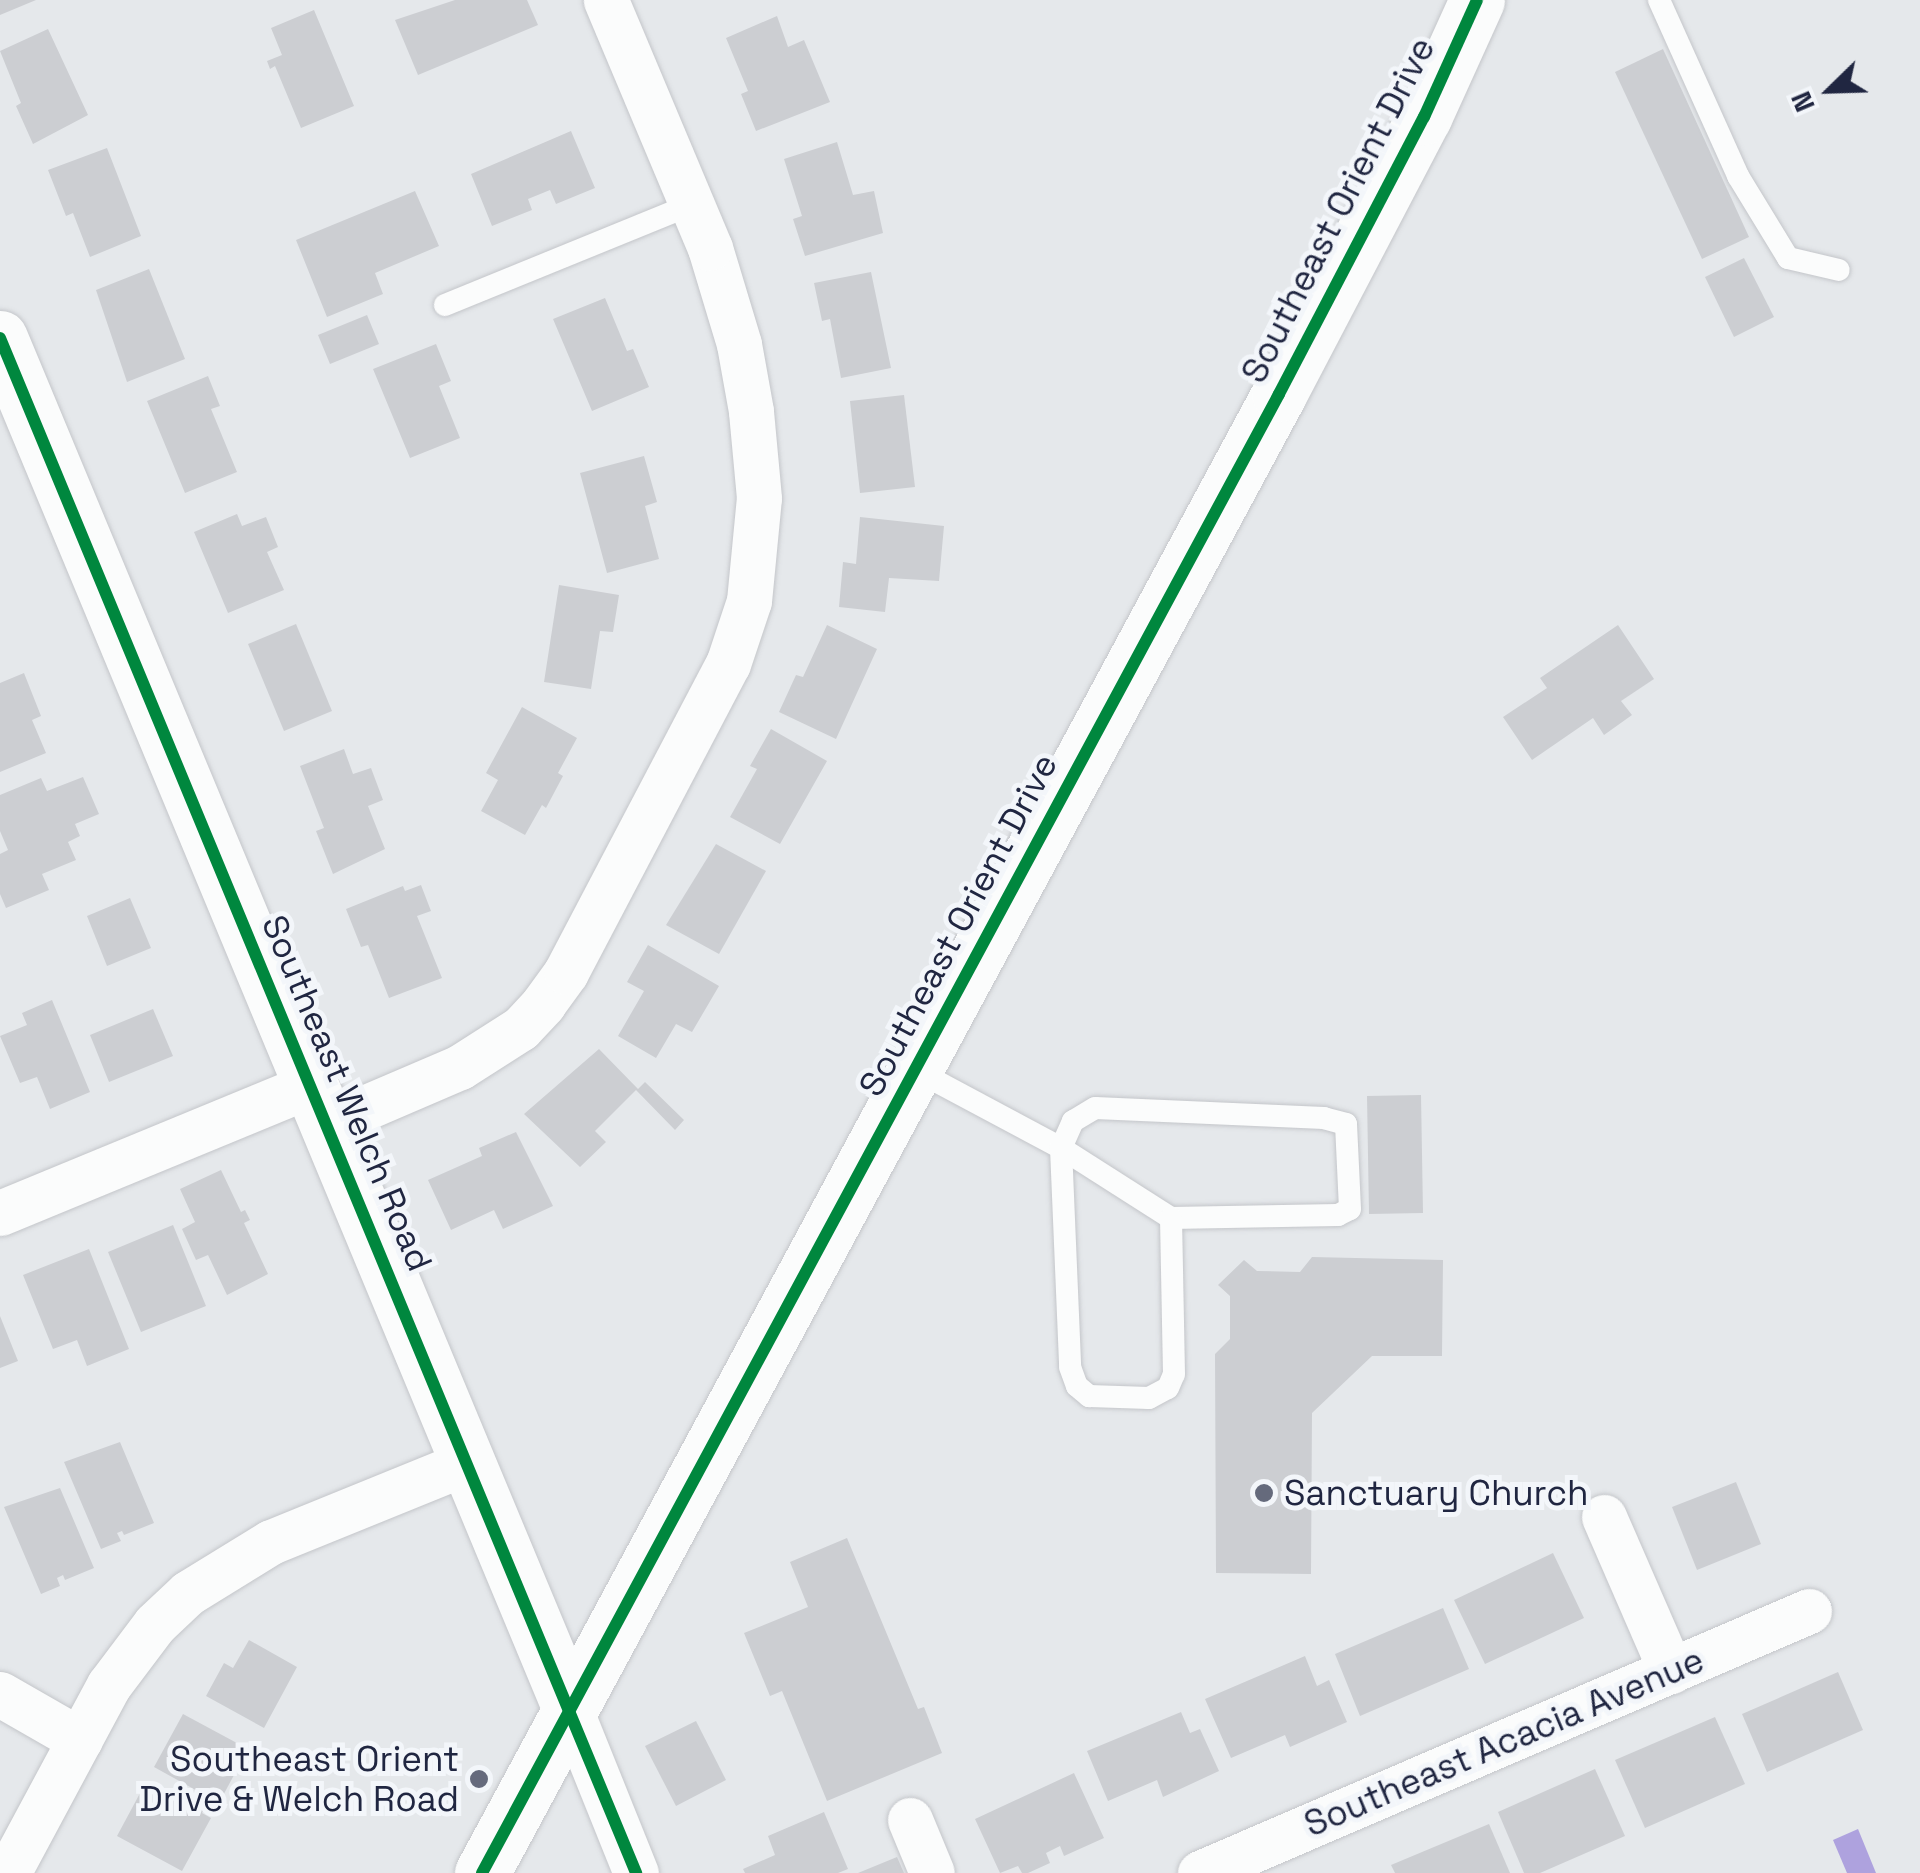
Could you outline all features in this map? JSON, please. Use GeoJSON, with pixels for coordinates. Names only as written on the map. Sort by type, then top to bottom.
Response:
{"type":"FeatureCollection","features":[{"type":"Feature","properties":{"kind":"main road","name":"Southeast Orient Drive"},"geometry":{"type":"LineString","coordinates":[[482,1873],[1320,315],[1424,116],[1477,0]]}},
{"type":"Feature","properties":{"kind":"main road","name":"Southeast Welch Road"},"geometry":{"type":"LineString","coordinates":[[0,338],[570,1710]]}},
{"type":"Feature","properties":{"kind":"street"},"geometry":{"type":"LineString","coordinates":[[0,1213],[319,1104],[460,1067],[521,1028],[566,972],[728,664],[749,601],[759,498],[751,410],[739,344],[710,248],[606,0]]}},
{"type":"Feature","properties":{"kind":"street"},"geometry":{"type":"LineString","coordinates":[[8,1873],[125,1662],[155,1624],[188,1593],[272,1542],[468,1462]]}},
{"type":"Feature","properties":{"kind":"street"},"geometry":{"type":"LineString","coordinates":[[1604,1517],[1671,1671]]}},
{"type":"Feature","properties":{"kind":"street","name":"Southeast Acacia Avenue"},"geometry":{"type":"LineString","coordinates":[[1200,1873],[1809,1611]]}},
{"type":"Feature","properties":{"kind":"street"},"geometry":{"type":"LineString","coordinates":[[0,1694],[80,1740]]}},
{"type":"Feature","properties":{"kind":"street","name":"Southeast Welch Road"},"geometry":{"type":"LineString","coordinates":[[570,1710],[636,1873]]}},
{"type":"Feature","properties":{"kind":"street"},"geometry":{"type":"LineString","coordinates":[[910,1820],[932,1873]]}},
{"type":"Feature","properties":{"kind":"lane"},"geometry":{"type":"LineString","coordinates":[[1660,0],[1738,176],[1788,258],[1838,270]]}},
{"type":"Feature","properties":{"kind":"lane"},"geometry":{"type":"LineString","coordinates":[[445,305],[692,204]]}},
{"type":"Feature","properties":{"kind":"lane"},"geometry":{"type":"LineString","coordinates":[[914,1070],[1061,1148],[1171,1218],[1338,1215],[1350,1209],[1346,1124],[1324,1118],[1095,1108],[1074,1121],[1061,1148],[1070,1367],[1078,1386],[1089,1396],[1149,1398],[1168,1388],[1174,1374],[1171,1218]]}},
{"type":"Feature","properties":{"kind":"shaded area"},"geometry":{"type":"Polygon","coordinates":[[[1858,1829],[1876,1873],[1847,1873],[1833,1840],[1858,1829]]]}},
{"type":"Feature","properties":{"kind":"building"},"geometry":{"type":"Polygon","coordinates":[[[0,0],[36,0],[0,15],[0,0]]]}},
{"type":"Feature","properties":{"kind":"building"},"geometry":{"type":"Polygon","coordinates":[[[455,0],[527,0],[538,25],[418,75],[395,20],[455,0]]]}},
{"type":"Feature","properties":{"kind":"building"},"geometry":{"type":"Polygon","coordinates":[[[314,10],[354,106],[301,128],[275,66],[270,69],[267,61],[282,55],[271,28],[314,10]]]}},
{"type":"Feature","properties":{"kind":"building"},"geometry":{"type":"Polygon","coordinates":[[[777,16],[788,47],[804,40],[830,102],[756,131],[741,94],[748,91],[726,38],[777,16]]]}},
{"type":"Feature","properties":{"kind":"building"},"geometry":{"type":"Polygon","coordinates":[[[48,29],[88,115],[33,144],[16,106],[21,103],[0,51],[48,29]]]}},
{"type":"Feature","properties":{"kind":"building"},"geometry":{"type":"Polygon","coordinates":[[[1663,49],[1749,237],[1702,259],[1615,72],[1663,49]]]}},
{"type":"Feature","properties":{"kind":"building"},"geometry":{"type":"Polygon","coordinates":[[[571,131],[595,188],[556,204],[550,190],[528,199],[532,210],[492,226],[471,174],[571,131]]]}},
{"type":"Feature","properties":{"kind":"building"},"geometry":{"type":"Polygon","coordinates":[[[837,142],[853,195],[874,191],[883,233],[805,256],[793,219],[802,216],[784,159],[837,142]]]}},
{"type":"Feature","properties":{"kind":"building"},"geometry":{"type":"Polygon","coordinates":[[[107,148],[141,236],[90,257],[73,213],[66,216],[48,170],[107,148]]]}},
{"type":"Feature","properties":{"kind":"building"},"geometry":{"type":"Polygon","coordinates":[[[415,191],[439,246],[375,273],[383,294],[327,317],[296,240],[415,191]]]}},
{"type":"Feature","properties":{"kind":"building"},"geometry":{"type":"Polygon","coordinates":[[[1744,258],[1774,317],[1734,337],[1705,277],[1744,258]]]}},
{"type":"Feature","properties":{"kind":"building"},"geometry":{"type":"Polygon","coordinates":[[[149,269],[185,359],[127,382],[96,290],[149,269]]]}},
{"type":"Feature","properties":{"kind":"building"},"geometry":{"type":"Polygon","coordinates":[[[871,272],[891,368],[841,378],[830,319],[822,321],[814,283],[871,272]]]}},
{"type":"Feature","properties":{"kind":"building"},"geometry":{"type":"Polygon","coordinates":[[[605,298],[627,351],[633,349],[649,387],[592,411],[553,319],[605,298]]]}},
{"type":"Feature","properties":{"kind":"building"},"geometry":{"type":"Polygon","coordinates":[[[367,315],[379,344],[330,364],[318,335],[367,315]]]}},
{"type":"Feature","properties":{"kind":"building"},"geometry":{"type":"Polygon","coordinates":[[[436,344],[451,381],[439,386],[460,438],[410,458],[373,369],[436,344]]]}},
{"type":"Feature","properties":{"kind":"building"},"geometry":{"type":"Polygon","coordinates":[[[208,376],[220,406],[211,409],[237,472],[185,493],[147,401],[208,376]]]}},
{"type":"Feature","properties":{"kind":"building"},"geometry":{"type":"Polygon","coordinates":[[[904,395],[915,487],[860,493],[850,401],[904,395]]]}},
{"type":"Feature","properties":{"kind":"building"},"geometry":{"type":"Polygon","coordinates":[[[644,456],[657,502],[645,506],[659,559],[607,573],[580,473],[644,456]]]}},
{"type":"Feature","properties":{"kind":"building"},"geometry":{"type":"Polygon","coordinates":[[[237,514],[242,526],[266,517],[278,547],[267,552],[284,590],[228,613],[194,532],[237,514]]]}},
{"type":"Feature","properties":{"kind":"building"},"geometry":{"type":"Polygon","coordinates":[[[860,517],[944,526],[939,581],[889,578],[885,612],[839,607],[843,562],[856,564],[860,517]]]}},
{"type":"Feature","properties":{"kind":"building"},"geometry":{"type":"Polygon","coordinates":[[[559,585],[619,595],[613,632],[600,631],[591,689],[544,682],[559,585]]]}},
{"type":"Feature","properties":{"kind":"building"},"geometry":{"type":"Polygon","coordinates":[[[296,624],[332,711],[284,731],[248,644],[296,624]]]}},
{"type":"Feature","properties":{"kind":"building"},"geometry":{"type":"Polygon","coordinates":[[[827,625],[877,649],[836,739],[779,712],[796,675],[803,677],[827,625]]]}},
{"type":"Feature","properties":{"kind":"building"},"geometry":{"type":"Polygon","coordinates":[[[1618,625],[1654,679],[1621,701],[1632,715],[1604,735],[1593,718],[1532,760],[1503,717],[1547,688],[1540,678],[1618,625]]]}},
{"type":"Feature","properties":{"kind":"building"},"geometry":{"type":"Polygon","coordinates":[[[24,673],[41,716],[32,720],[46,753],[0,772],[0,683],[24,673]]]}},
{"type":"Feature","properties":{"kind":"building"},"geometry":{"type":"Polygon","coordinates":[[[522,707],[577,738],[558,773],[563,776],[546,808],[542,805],[525,835],[481,811],[498,780],[486,773],[522,707]]]}},
{"type":"Feature","properties":{"kind":"building"},"geometry":{"type":"Polygon","coordinates":[[[771,729],[827,761],[780,844],[730,817],[757,769],[750,766],[771,729]]]}},
{"type":"Feature","properties":{"kind":"building"},"geometry":{"type":"Polygon","coordinates":[[[344,749],[353,774],[371,768],[383,800],[368,806],[385,849],[333,874],[316,831],[324,828],[300,766],[344,749]]]}},
{"type":"Feature","properties":{"kind":"building"},"geometry":{"type":"Polygon","coordinates":[[[83,777],[99,814],[75,824],[80,836],[68,842],[76,860],[42,874],[49,890],[6,908],[0,894],[0,854],[8,850],[0,831],[0,795],[41,778],[47,791],[83,777]]]}},
{"type":"Feature","properties":{"kind":"building"},"geometry":{"type":"Polygon","coordinates":[[[716,844],[766,871],[719,954],[666,925],[716,844]]]}},
{"type":"Feature","properties":{"kind":"building"},"geometry":{"type":"Polygon","coordinates":[[[421,885],[431,911],[417,916],[442,978],[389,998],[368,945],[361,947],[346,909],[403,886],[405,891],[421,885]]]}},
{"type":"Feature","properties":{"kind":"building"},"geometry":{"type":"Polygon","coordinates":[[[130,898],[151,948],[107,966],[87,916],[130,898]]]}},
{"type":"Feature","properties":{"kind":"building"},"geometry":{"type":"Polygon","coordinates":[[[648,945],[719,986],[692,1032],[676,1024],[656,1058],[618,1036],[644,991],[627,982],[648,945]]]}},
{"type":"Feature","properties":{"kind":"building"},"geometry":{"type":"Polygon","coordinates":[[[52,1000],[90,1092],[50,1109],[37,1077],[20,1083],[0,1036],[27,1025],[22,1013],[52,1000]]]}},
{"type":"Feature","properties":{"kind":"building"},"geometry":{"type":"Polygon","coordinates":[[[153,1009],[173,1056],[109,1082],[90,1035],[153,1009]]]}},
{"type":"Feature","properties":{"kind":"building"},"geometry":{"type":"Polygon","coordinates":[[[599,1049],[638,1089],[645,1082],[684,1120],[675,1130],[636,1090],[595,1131],[606,1142],[580,1167],[524,1114],[599,1049]]]}},
{"type":"Feature","properties":{"kind":"building"},"geometry":{"type":"Polygon","coordinates":[[[1421,1095],[1423,1213],[1369,1214],[1367,1096],[1421,1095]]]}},
{"type":"Feature","properties":{"kind":"building"},"geometry":{"type":"Polygon","coordinates":[[[516,1132],[553,1206],[503,1229],[494,1210],[451,1230],[428,1180],[482,1156],[479,1148],[516,1132]]]}},
{"type":"Feature","properties":{"kind":"building"},"geometry":{"type":"Polygon","coordinates":[[[221,1170],[241,1212],[245,1210],[250,1220],[244,1223],[268,1274],[227,1295],[208,1255],[196,1260],[182,1229],[195,1222],[180,1189],[221,1170]]]}},
{"type":"Feature","properties":{"kind":"building"},"geometry":{"type":"Polygon","coordinates":[[[173,1225],[206,1306],[141,1332],[108,1252],[173,1225]]]}},
{"type":"Feature","properties":{"kind":"building"},"geometry":{"type":"Polygon","coordinates":[[[89,1249],[129,1349],[87,1366],[77,1340],[53,1349],[23,1275],[89,1249]]]}},
{"type":"Feature","properties":{"kind":"building","name":"Sanctuary Church"},"geometry":{"type":"Polygon","coordinates":[[[1312,1257],[1443,1260],[1442,1356],[1372,1356],[1312,1413],[1311,1574],[1216,1573],[1215,1354],[1230,1339],[1230,1296],[1218,1285],[1244,1260],[1257,1271],[1300,1272],[1312,1257]]]}},
{"type":"Feature","properties":{"kind":"building"},"geometry":{"type":"Polygon","coordinates":[[[0,1316],[18,1361],[0,1368],[0,1316]]]}},
{"type":"Feature","properties":{"kind":"building"},"geometry":{"type":"Polygon","coordinates":[[[120,1442],[154,1523],[124,1535],[122,1531],[117,1533],[121,1541],[101,1549],[64,1462],[120,1442]]]}},
{"type":"Feature","properties":{"kind":"building"},"geometry":{"type":"Polygon","coordinates":[[[1736,1482],[1761,1544],[1697,1570],[1672,1507],[1736,1482]]]}},
{"type":"Feature","properties":{"kind":"building"},"geometry":{"type":"Polygon","coordinates":[[[60,1488],[94,1568],[65,1580],[63,1575],[57,1578],[60,1586],[41,1594],[4,1507],[60,1488]]]}},
{"type":"Feature","properties":{"kind":"building"},"geometry":{"type":"Polygon","coordinates":[[[847,1538],[918,1709],[924,1707],[942,1753],[827,1801],[782,1691],[770,1696],[744,1633],[808,1607],[790,1562],[847,1538]]]}},
{"type":"Feature","properties":{"kind":"building"},"geometry":{"type":"Polygon","coordinates":[[[1553,1553],[1584,1618],[1485,1664],[1454,1600],[1553,1553]]]}},
{"type":"Feature","properties":{"kind":"building"},"geometry":{"type":"Polygon","coordinates":[[[1443,1608],[1469,1669],[1360,1716],[1335,1654],[1443,1608]]]}},
{"type":"Feature","properties":{"kind":"building"},"geometry":{"type":"Polygon","coordinates":[[[249,1640],[297,1667],[264,1728],[206,1696],[224,1663],[233,1668],[249,1640]]]}},
{"type":"Feature","properties":{"kind":"building"},"geometry":{"type":"Polygon","coordinates":[[[1305,1656],[1317,1686],[1329,1680],[1347,1722],[1290,1747],[1285,1735],[1231,1758],[1205,1699],[1305,1656]]]}},
{"type":"Feature","properties":{"kind":"building"},"geometry":{"type":"Polygon","coordinates":[[[1838,1672],[1863,1730],[1767,1772],[1742,1714],[1838,1672]]]}},
{"type":"Feature","properties":{"kind":"building"},"geometry":{"type":"Polygon","coordinates":[[[1181,1712],[1190,1733],[1200,1729],[1219,1771],[1163,1797],[1157,1780],[1108,1801],[1087,1751],[1181,1712]]]}},
{"type":"Feature","properties":{"kind":"building"},"geometry":{"type":"Polygon","coordinates":[[[183,1714],[248,1749],[219,1803],[154,1767],[183,1714]]]}},
{"type":"Feature","properties":{"kind":"building"},"geometry":{"type":"Polygon","coordinates":[[[1715,1717],[1745,1784],[1645,1828],[1615,1760],[1715,1717]]]}},
{"type":"Feature","properties":{"kind":"building"},"geometry":{"type":"Polygon","coordinates":[[[696,1721],[726,1780],[676,1806],[645,1746],[696,1721]]]}},
{"type":"Feature","properties":{"kind":"building"},"geometry":{"type":"Polygon","coordinates":[[[1595,1769],[1625,1836],[1540,1873],[1524,1873],[1498,1812],[1595,1769]]]}},
{"type":"Feature","properties":{"kind":"building"},"geometry":{"type":"Polygon","coordinates":[[[1074,1773],[1104,1838],[1064,1856],[1060,1846],[1046,1853],[1050,1863],[1028,1873],[1022,1873],[1018,1866],[1000,1873],[975,1819],[1074,1773]]]}},
{"type":"Feature","properties":{"kind":"building"},"geometry":{"type":"Polygon","coordinates":[[[146,1782],[204,1809],[202,1813],[211,1818],[182,1871],[117,1836],[146,1782]]]}},
{"type":"Feature","properties":{"kind":"building"},"geometry":{"type":"Polygon","coordinates":[[[824,1812],[848,1869],[838,1873],[745,1873],[743,1869],[775,1855],[768,1836],[824,1812]]]}},
{"type":"Feature","properties":{"kind":"building"},"geometry":{"type":"Polygon","coordinates":[[[1489,1824],[1510,1873],[1395,1873],[1391,1865],[1489,1824]]]}},
{"type":"Feature","properties":{"kind":"building"},"geometry":{"type":"Polygon","coordinates":[[[897,1857],[904,1873],[858,1873],[897,1857]]]}},
{"type":"Feature","properties":{"kind":"cycle path"},"geometry":{"type":"LineString","coordinates":[[482,1873],[1279,394],[1424,117],[1477,0]]}},
{"type":"Feature","properties":{"kind":"cycle path"},"geometry":{"type":"LineString","coordinates":[[0,338],[636,1873]]}},
{"type":"Feature","properties":{"kind":"place","name":"Sanctuary Church"},"geometry":{"type":"Point","coordinates":[1264,1493]}},
{"type":"Feature","properties":{"kind":"place","name":"Southeast Orient Drive & Welch Road"},"geometry":{"type":"Point","coordinates":[479,1779]}}]}
